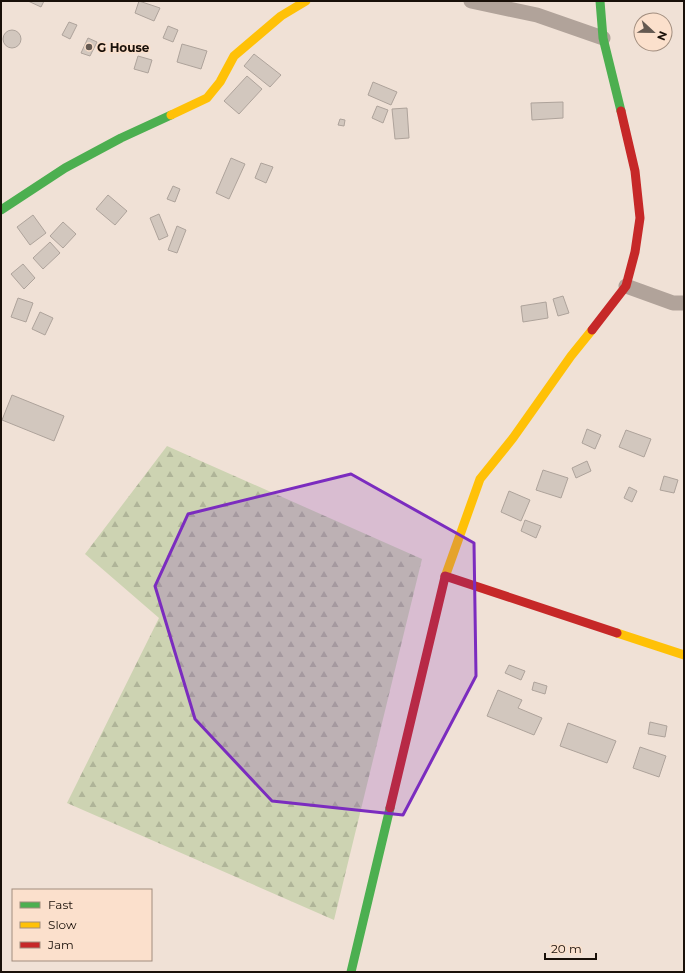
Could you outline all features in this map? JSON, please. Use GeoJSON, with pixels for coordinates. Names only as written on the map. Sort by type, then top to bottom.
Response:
{"type":"FeatureCollection","features":[{"type":"Feature","properties":{"kind":"street"},"geometry":{"type":"LineString","coordinates":[[1,210],[65,168],[121,138],[206,98],[220,82],[234,56],[281,16],[306,1]]}},
{"type":"Feature","properties":{"kind":"street"},"geometry":{"type":"LineString","coordinates":[[471,1],[537,15],[603,38]]}},
{"type":"Feature","properties":{"kind":"street"},"geometry":{"type":"LineString","coordinates":[[351,972],[445,576],[480,479],[513,438],[571,356],[605,315],[626,286],[635,252],[640,218],[635,171],[603,38],[600,1]]}},
{"type":"Feature","properties":{"kind":"street"},"geometry":{"type":"LineString","coordinates":[[626,286],[673,303],[684,303]]}},
{"type":"Feature","properties":{"kind":"street"},"geometry":{"type":"LineString","coordinates":[[445,576],[684,655]]}},
{"type":"Feature","properties":{"kind":"highlighted area"},"geometry":{"type":"Polygon","coordinates":[[[351,474],[474,543],[476,676],[403,815],[272,801],[195,719],[155,586],[188,514],[351,474]]]}},
{"type":"Feature","properties":{"kind":"green space"},"geometry":{"type":"Polygon","coordinates":[[[167,446],[422,559],[334,920],[67,803],[159,618],[85,554],[167,446]]]}},
{"type":"Feature","properties":{"kind":"building"},"geometry":{"type":"Polygon","coordinates":[[[28,1],[44,1],[41,7],[28,1]]]}},
{"type":"Feature","properties":{"kind":"building"},"geometry":{"type":"Polygon","coordinates":[[[139,1],[160,8],[154,21],[135,13],[139,1]]]}},
{"type":"Feature","properties":{"kind":"building"},"geometry":{"type":"Polygon","coordinates":[[[69,22],[77,25],[70,39],[62,35],[69,22]]]}},
{"type":"Feature","properties":{"kind":"building"},"geometry":{"type":"Polygon","coordinates":[[[168,26],[178,30],[173,42],[163,38],[168,26]]]}},
{"type":"Feature","properties":{"kind":"building"},"geometry":{"type":"Polygon","coordinates":[[[12,30],[18,33],[21,39],[18,45],[12,48],[6,45],[3,39],[6,33],[12,30]]]}},
{"type":"Feature","properties":{"kind":"building","name":"G House"},"geometry":{"type":"Polygon","coordinates":[[[88,38],[97,42],[90,56],[81,53],[88,38]]]}},
{"type":"Feature","properties":{"kind":"building"},"geometry":{"type":"Polygon","coordinates":[[[182,44],[207,51],[201,69],[177,62],[182,44]]]}},
{"type":"Feature","properties":{"kind":"building"},"geometry":{"type":"Polygon","coordinates":[[[254,54],[281,75],[270,87],[244,66],[254,54]]]}},
{"type":"Feature","properties":{"kind":"building"},"geometry":{"type":"Polygon","coordinates":[[[138,56],[152,60],[148,73],[134,69],[138,56]]]}},
{"type":"Feature","properties":{"kind":"building"},"geometry":{"type":"Polygon","coordinates":[[[247,76],[262,89],[239,114],[224,101],[247,76]]]}},
{"type":"Feature","properties":{"kind":"building"},"geometry":{"type":"Polygon","coordinates":[[[373,82],[397,92],[391,105],[368,95],[373,82]]]}},
{"type":"Feature","properties":{"kind":"building"},"geometry":{"type":"Polygon","coordinates":[[[563,102],[563,118],[532,120],[531,103],[563,102]]]}},
{"type":"Feature","properties":{"kind":"building"},"geometry":{"type":"Polygon","coordinates":[[[377,106],[388,110],[383,123],[372,118],[377,106]]]}},
{"type":"Feature","properties":{"kind":"building"},"geometry":{"type":"Polygon","coordinates":[[[407,108],[409,138],[395,139],[392,109],[407,108]]]}},
{"type":"Feature","properties":{"kind":"building"},"geometry":{"type":"Polygon","coordinates":[[[340,119],[345,120],[344,126],[338,125],[340,119]]]}},
{"type":"Feature","properties":{"kind":"building"},"geometry":{"type":"Polygon","coordinates":[[[231,158],[245,164],[229,199],[216,193],[231,158]]]}},
{"type":"Feature","properties":{"kind":"building"},"geometry":{"type":"Polygon","coordinates":[[[261,163],[273,167],[266,183],[255,178],[261,163]]]}},
{"type":"Feature","properties":{"kind":"building"},"geometry":{"type":"Polygon","coordinates":[[[173,186],[180,189],[175,202],[167,199],[173,186]]]}},
{"type":"Feature","properties":{"kind":"building"},"geometry":{"type":"Polygon","coordinates":[[[108,195],[127,211],[115,225],[96,209],[108,195]]]}},
{"type":"Feature","properties":{"kind":"building"},"geometry":{"type":"Polygon","coordinates":[[[159,214],[168,236],[159,240],[150,218],[159,214]]]}},
{"type":"Feature","properties":{"kind":"building"},"geometry":{"type":"Polygon","coordinates":[[[33,215],[46,233],[30,245],[17,227],[33,215]]]}},
{"type":"Feature","properties":{"kind":"building"},"geometry":{"type":"Polygon","coordinates":[[[63,222],[76,234],[63,248],[50,236],[63,222]]]}},
{"type":"Feature","properties":{"kind":"building"},"geometry":{"type":"Polygon","coordinates":[[[177,226],[186,230],[177,253],[168,250],[177,226]]]}},
{"type":"Feature","properties":{"kind":"building"},"geometry":{"type":"Polygon","coordinates":[[[50,242],[60,253],[43,269],[33,258],[50,242]]]}},
{"type":"Feature","properties":{"kind":"building"},"geometry":{"type":"Polygon","coordinates":[[[23,264],[35,278],[24,289],[11,274],[23,264]]]}},
{"type":"Feature","properties":{"kind":"building"},"geometry":{"type":"Polygon","coordinates":[[[563,296],[569,313],[558,316],[553,299],[563,296]]]}},
{"type":"Feature","properties":{"kind":"building"},"geometry":{"type":"Polygon","coordinates":[[[18,298],[33,303],[26,322],[11,317],[18,298]]]}},
{"type":"Feature","properties":{"kind":"building"},"geometry":{"type":"Polygon","coordinates":[[[546,302],[548,318],[523,322],[521,306],[546,302]]]}},
{"type":"Feature","properties":{"kind":"building"},"geometry":{"type":"Polygon","coordinates":[[[40,312],[53,318],[45,335],[32,329],[40,312]]]}},
{"type":"Feature","properties":{"kind":"building"},"geometry":{"type":"Polygon","coordinates":[[[12,395],[64,416],[54,441],[2,420],[12,395]]]}},
{"type":"Feature","properties":{"kind":"building"},"geometry":{"type":"Polygon","coordinates":[[[587,429],[601,435],[595,449],[582,443],[587,429]]]}},
{"type":"Feature","properties":{"kind":"building"},"geometry":{"type":"Polygon","coordinates":[[[626,430],[651,439],[644,457],[619,447],[626,430]]]}},
{"type":"Feature","properties":{"kind":"building"},"geometry":{"type":"Polygon","coordinates":[[[587,461],[591,471],[576,478],[572,468],[587,461]]]}},
{"type":"Feature","properties":{"kind":"building"},"geometry":{"type":"Polygon","coordinates":[[[543,470],[568,478],[561,498],[536,490],[543,470]]]}},
{"type":"Feature","properties":{"kind":"building"},"geometry":{"type":"Polygon","coordinates":[[[664,476],[678,480],[674,493],[660,490],[664,476]]]}},
{"type":"Feature","properties":{"kind":"building"},"geometry":{"type":"Polygon","coordinates":[[[629,487],[637,491],[632,502],[624,498],[629,487]]]}},
{"type":"Feature","properties":{"kind":"building"},"geometry":{"type":"Polygon","coordinates":[[[509,491],[530,500],[521,521],[501,512],[509,491]]]}},
{"type":"Feature","properties":{"kind":"building"},"geometry":{"type":"Polygon","coordinates":[[[525,520],[541,526],[536,538],[521,531],[525,520]]]}},
{"type":"Feature","properties":{"kind":"building"},"geometry":{"type":"Polygon","coordinates":[[[509,665],[525,671],[521,680],[505,673],[509,665]]]}},
{"type":"Feature","properties":{"kind":"building"},"geometry":{"type":"Polygon","coordinates":[[[534,682],[547,686],[545,694],[532,690],[534,682]]]}},
{"type":"Feature","properties":{"kind":"building"},"geometry":{"type":"Polygon","coordinates":[[[498,690],[522,700],[518,708],[542,718],[534,735],[487,716],[498,690]]]}},
{"type":"Feature","properties":{"kind":"building"},"geometry":{"type":"Polygon","coordinates":[[[650,722],[667,726],[665,737],[648,734],[650,722]]]}},
{"type":"Feature","properties":{"kind":"building"},"geometry":{"type":"Polygon","coordinates":[[[568,723],[616,741],[607,763],[560,746],[568,723]]]}},
{"type":"Feature","properties":{"kind":"building"},"geometry":{"type":"Polygon","coordinates":[[[640,747],[666,756],[659,777],[633,768],[640,747]]]}},
{"type":"Feature","properties":{"kind":"traffic: fast"},"geometry":{"type":"LineString","coordinates":[[600,1],[603,38],[621,111]]}},
{"type":"Feature","properties":{"kind":"traffic: fast"},"geometry":{"type":"LineString","coordinates":[[1,210],[65,168],[121,138],[171,115]]}},
{"type":"Feature","properties":{"kind":"traffic: fast"},"geometry":{"type":"LineString","coordinates":[[351,972],[390,808]]}},
{"type":"Feature","properties":{"kind":"traffic: slow"},"geometry":{"type":"LineString","coordinates":[[171,115],[207,98],[220,82],[234,56],[281,16],[306,1]]}},
{"type":"Feature","properties":{"kind":"traffic: slow"},"geometry":{"type":"LineString","coordinates":[[445,577],[480,479],[513,438],[571,356],[592,330]]}},
{"type":"Feature","properties":{"kind":"traffic: slow"},"geometry":{"type":"LineString","coordinates":[[617,633],[684,655]]}},
{"type":"Feature","properties":{"kind":"traffic: jam"},"geometry":{"type":"LineString","coordinates":[[592,330],[626,286],[635,252],[640,218],[635,171],[621,111]]}},
{"type":"Feature","properties":{"kind":"traffic: jam"},"geometry":{"type":"LineString","coordinates":[[445,576],[617,633]]}},
{"type":"Feature","properties":{"kind":"traffic: jam"},"geometry":{"type":"LineString","coordinates":[[390,808],[445,577]]}},
{"type":"Feature","properties":{"kind":"place","name":"G House"},"geometry":{"type":"Point","coordinates":[89,47]}}]}
